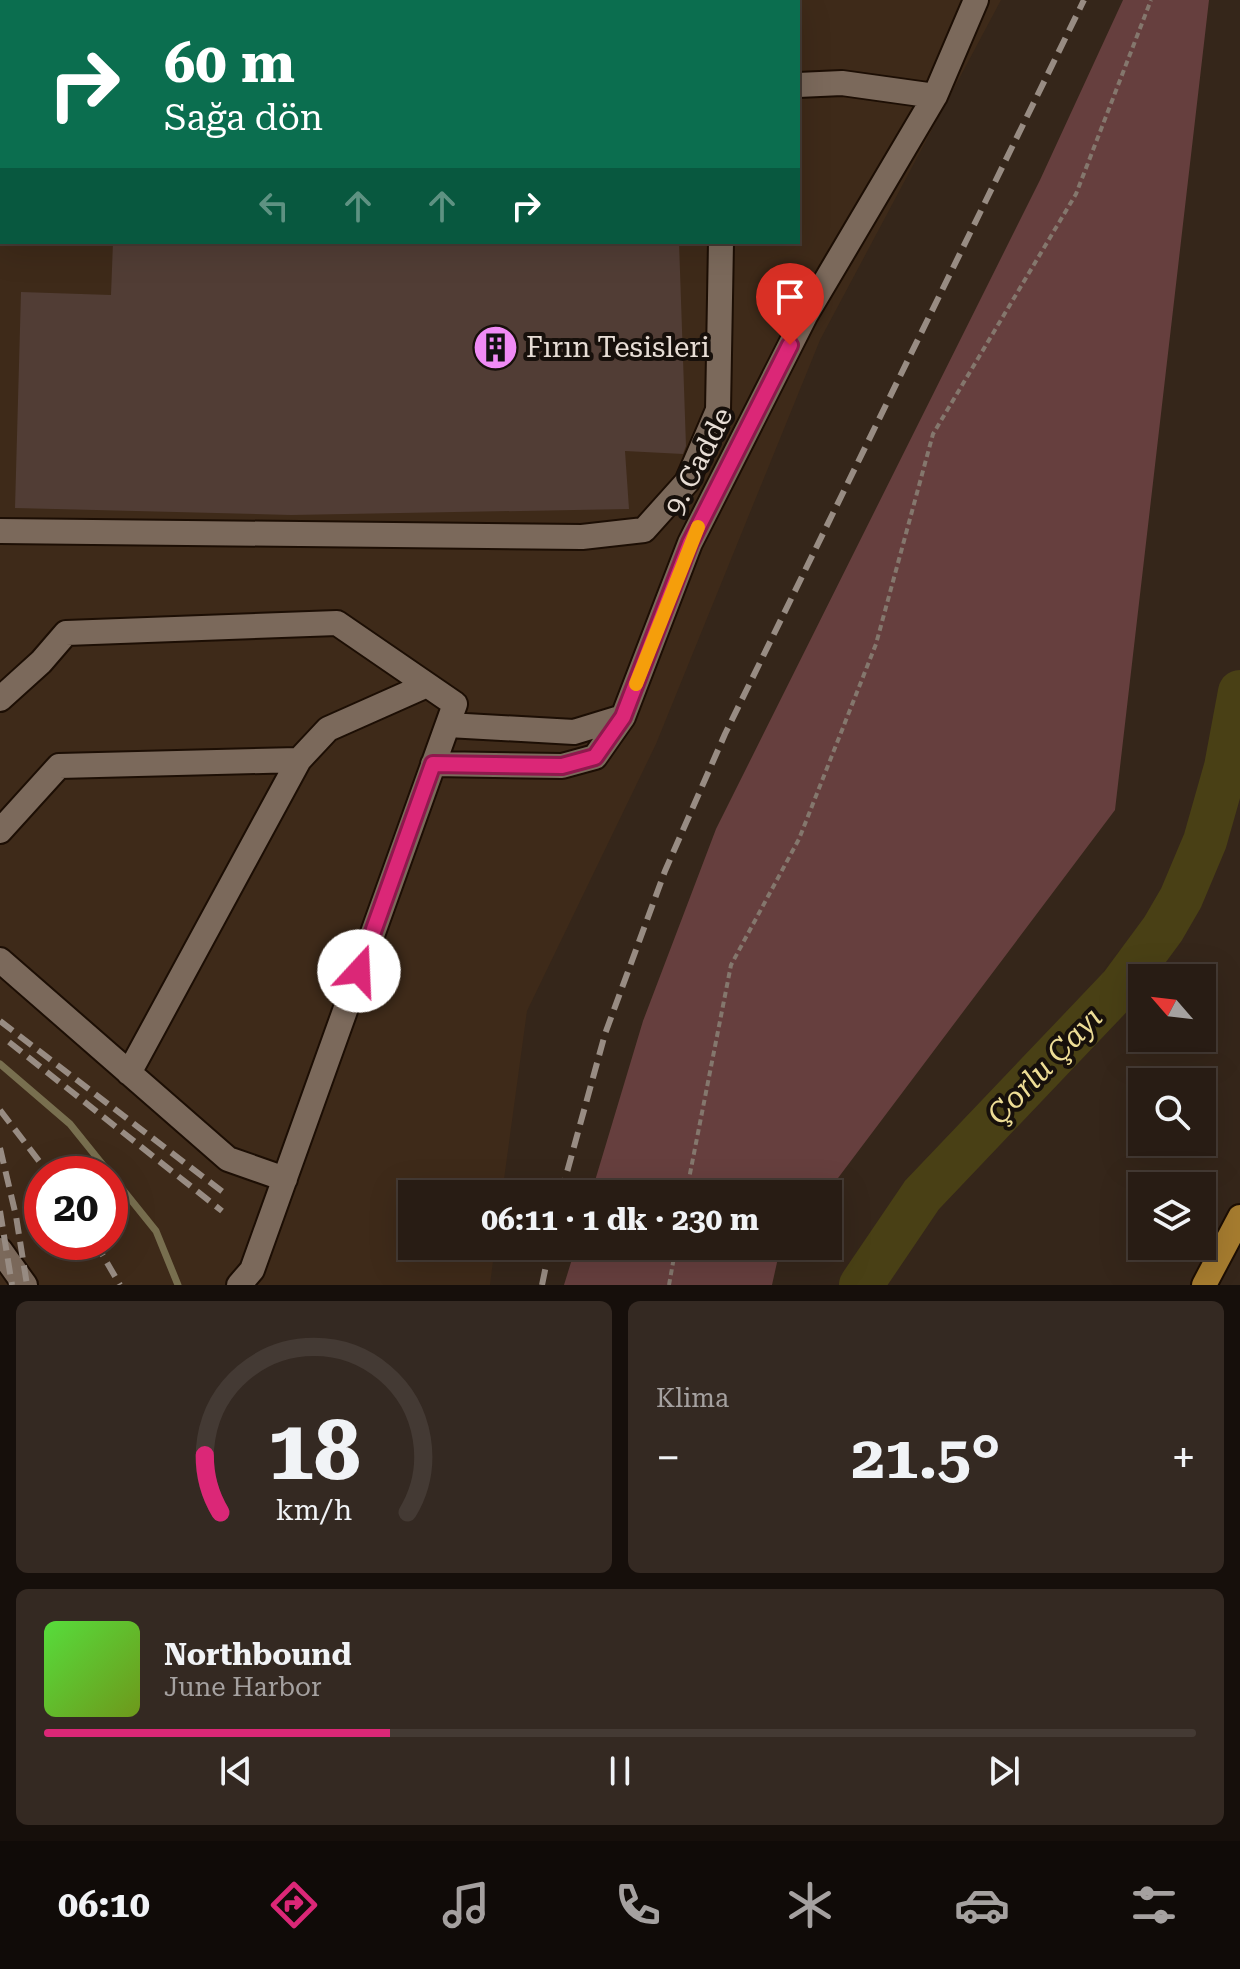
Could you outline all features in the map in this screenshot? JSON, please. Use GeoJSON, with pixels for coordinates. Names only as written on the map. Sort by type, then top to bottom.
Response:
{"type":"FeatureCollection","features":[{"type":"Feature","properties":{"kind":"main road"},"geometry":{"type":"LineString","coordinates":[[1204,1285],[1240,1217]]}},
{"type":"Feature","properties":{"kind":"lane","name":"9. Cadde"},"geometry":{"type":"LineString","coordinates":[[433,764],[562,766],[595,757],[623,717],[690,543],[805,316],[935,96],[976,0]]}},
{"type":"Feature","properties":{"kind":"lane"},"geometry":{"type":"LineString","coordinates":[[800,85],[842,83],[935,96]]}},
{"type":"Feature","properties":{"kind":"lane"},"geometry":{"type":"LineString","coordinates":[[0,531],[582,537],[644,530],[687,482],[718,410],[721,244]]}},
{"type":"Feature","properties":{"kind":"lane"},"geometry":{"type":"LineString","coordinates":[[0,699],[41,662],[66,633],[337,623],[455,704],[252,1270],[239,1285]]}},
{"type":"Feature","properties":{"kind":"lane"},"geometry":{"type":"LineString","coordinates":[[129,1073],[299,760],[328,729],[427,685]]}},
{"type":"Feature","properties":{"kind":"lane"},"geometry":{"type":"LineString","coordinates":[[448,725],[574,732],[623,717]]}},
{"type":"Feature","properties":{"kind":"lane"},"geometry":{"type":"LineString","coordinates":[[0,831],[59,766],[299,760]]}},
{"type":"Feature","properties":{"kind":"lane"},"geometry":{"type":"LineString","coordinates":[[0,960],[228,1159],[285,1179]]}},
{"type":"Feature","properties":{"kind":"lane"},"geometry":{"type":"LineString","coordinates":[[0,1250],[25,1285]]}},
{"type":"Feature","properties":{"kind":"path"},"geometry":{"type":"LineString","coordinates":[[689,1180],[731,965],[799,839],[876,644],[933,434],[1076,194],[1151,0]]}},
{"type":"Feature","properties":{"kind":"path"},"geometry":{"type":"LineString","coordinates":[[669,1285],[673,1260]]}},
{"type":"Feature","properties":{"kind":"shaded area"},"geometry":{"type":"Polygon","coordinates":[[[800,0],[1001,0],[820,340],[656,744],[527,1011],[504,1180],[398,1180],[398,1260],[493,1260],[490,1285],[0,1285],[0,244],[800,244],[800,0]]]}},
{"type":"Feature","properties":{"kind":"shaded area"},"geometry":{"type":"Polygon","coordinates":[[[1123,0],[1209,0],[1115,810],[837,1180],[595,1180],[643,1021],[716,829],[1040,180],[1123,0]]]}},
{"type":"Feature","properties":{"kind":"shaded area"},"geometry":{"type":"Polygon","coordinates":[[[572,1260],[778,1260],[772,1285],[564,1285],[572,1260]]]}},
{"type":"Feature","properties":{"kind":"building"},"geometry":{"type":"Polygon","coordinates":[[[113,244],[679,244],[686,446],[683,454],[625,451],[629,509],[291,515],[15,508],[21,292],[111,295],[113,244]]]}},
{"type":"Feature","properties":{"kind":"waterway","name":"Çorlu Çayı"},"geometry":{"type":"LineString","coordinates":[[861,1285],[922,1195],[1121,986],[1163,929],[1181,898],[1205,841],[1226,767],[1240,692]]}},
{"type":"Feature","properties":{"kind":"waterway"},"geometry":{"type":"LineString","coordinates":[[0,1064],[70,1124],[156,1231],[178,1285]]}},
{"type":"Feature","properties":{"kind":"railway"},"geometry":{"type":"LineString","coordinates":[[565,1180],[605,1034],[665,871],[725,734],[1084,0]]}},
{"type":"Feature","properties":{"kind":"railway"},"geometry":{"type":"LineString","coordinates":[[0,1021],[228,1196]]}},
{"type":"Feature","properties":{"kind":"railway"},"geometry":{"type":"LineString","coordinates":[[9,1042],[222,1211]]}},
{"type":"Feature","properties":{"kind":"railway"},"geometry":{"type":"LineString","coordinates":[[0,1110],[35,1156]]}},
{"type":"Feature","properties":{"kind":"railway"},"geometry":{"type":"LineString","coordinates":[[0,1148],[16,1216],[27,1285]]}},
{"type":"Feature","properties":{"kind":"railway"},"geometry":{"type":"LineString","coordinates":[[0,1211],[12,1285]]}},
{"type":"Feature","properties":{"kind":"railway"},"geometry":{"type":"LineString","coordinates":[[105,1260],[120,1285]]}},
{"type":"Feature","properties":{"kind":"railway"},"geometry":{"type":"LineString","coordinates":[[542,1285],[547,1260]]}},
{"type":"Feature","properties":{"kind":"slow traffic"},"geometry":{"type":"LineString","coordinates":[[636,684],[698,527]]}},
{"type":"Feature","properties":{"kind":"place","name":"Fırın Tesisleri"},"geometry":{"type":"Point","coordinates":[495,347]}},
{"type":"Feature","properties":{"kind":"route"},"geometry":{"type":"LineString","coordinates":[[359,971],[433,764],[562,766],[595,757],[623,717],[690,543],[790,345]]}}]}
